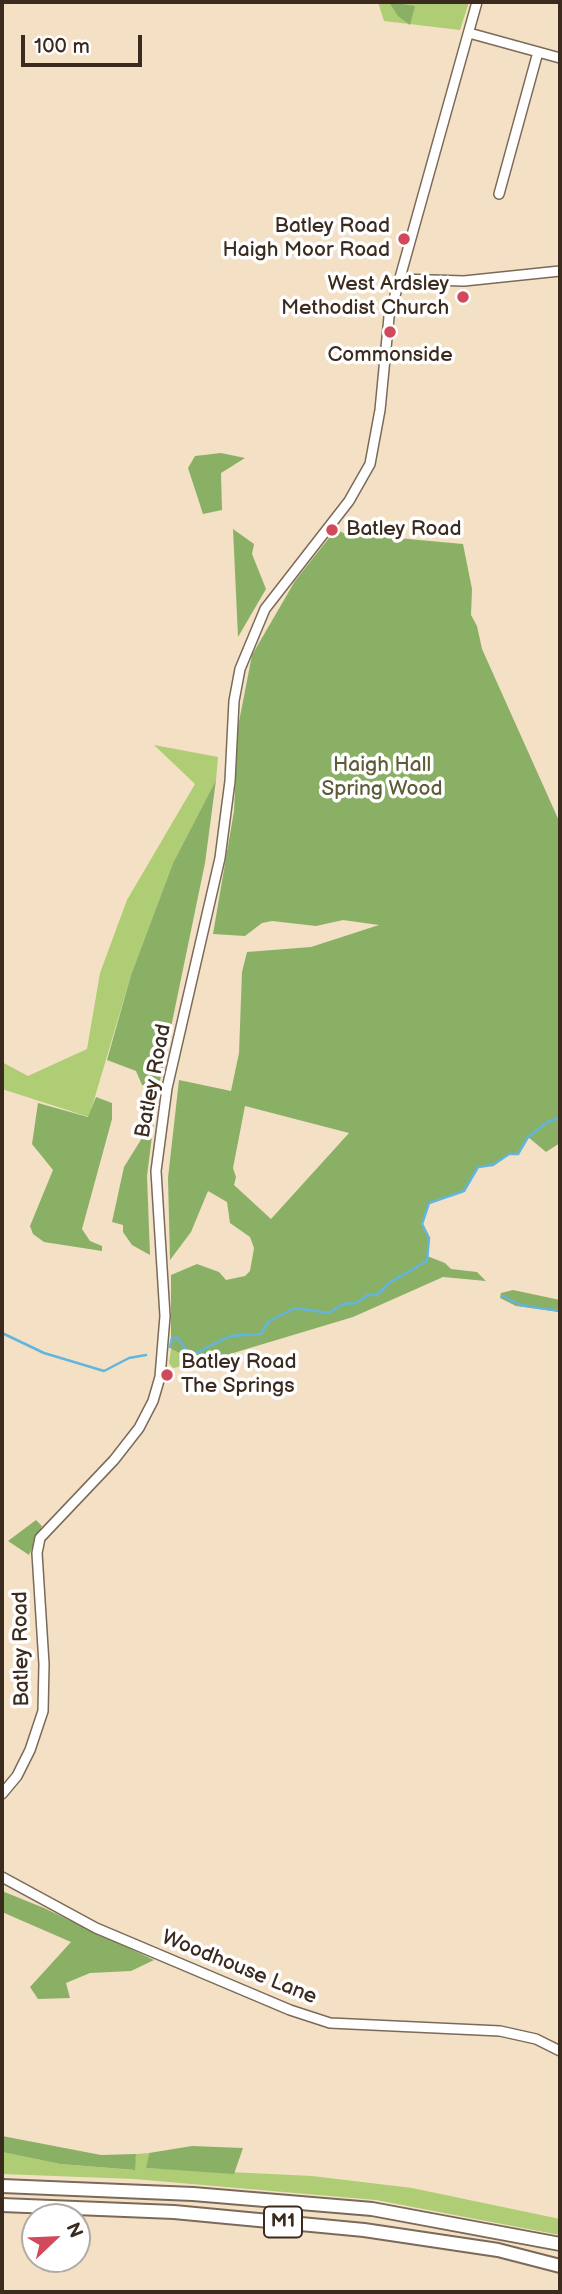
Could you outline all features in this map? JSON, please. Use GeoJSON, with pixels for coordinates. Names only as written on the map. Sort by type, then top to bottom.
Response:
{"type":"FeatureCollection","features":[{"type":"Feature","properties":{"kind":"highway","name":"M1"},"geometry":{"type":"LineString","coordinates":[[2,2186],[193,2194],[372,2209],[560,2244]]}},
{"type":"Feature","properties":{"kind":"highway","name":"M1"},"geometry":{"type":"LineString","coordinates":[[2,2205],[174,2212],[364,2230],[498,2250],[560,2266]]}},
{"type":"Feature","properties":{"kind":"street","name":"Batley Road"},"geometry":{"type":"LineString","coordinates":[[2,1794],[17,1776],[30,1750],[43,1712],[45,1687],[37,1553],[40,1538],[114,1460],[139,1428],[153,1401],[160,1377],[165,1316],[156,1171],[167,1088],[220,858],[230,781],[234,701],[240,669],[265,609],[349,501],[370,464],[380,410],[387,328],[477,2]]}},
{"type":"Feature","properties":{"kind":"street"},"geometry":{"type":"LineString","coordinates":[[469,33],[560,58]]}},
{"type":"Feature","properties":{"kind":"street"},"geometry":{"type":"LineString","coordinates":[[499,194],[538,52]]}},
{"type":"Feature","properties":{"kind":"street"},"geometry":{"type":"LineString","coordinates":[[493,175],[503,178]]}},
{"type":"Feature","properties":{"kind":"street"},"geometry":{"type":"LineString","coordinates":[[400,279],[464,281],[560,271]]}},
{"type":"Feature","properties":{"kind":"street","name":"Woodhouse Lane"},"geometry":{"type":"LineString","coordinates":[[2,1878],[96,1928],[290,2010],[330,2023],[500,2031],[536,2039],[560,2050]]}},
{"type":"Feature","properties":{"kind":"green space"},"geometry":{"type":"Polygon","coordinates":[[[378,2],[469,2],[460,30],[384,21],[378,2]]]}},
{"type":"Feature","properties":{"kind":"green space"},"geometry":{"type":"Polygon","coordinates":[[[389,2],[415,6],[410,25],[398,16],[389,2]]]}},
{"type":"Feature","properties":{"kind":"green space"},"geometry":{"type":"Polygon","coordinates":[[[221,453],[245,458],[221,473],[222,510],[203,514],[188,468],[195,456],[221,453]]]}},
{"type":"Feature","properties":{"kind":"green space"},"geometry":{"type":"Polygon","coordinates":[[[233,529],[254,544],[252,554],[266,589],[238,637],[233,529]]]}},
{"type":"Feature","properties":{"kind":"green space","name":"Haigh Hall Spring Wood"},"geometry":{"type":"Polygon","coordinates":[[[336,529],[343,533],[463,544],[472,589],[471,615],[477,626],[482,649],[560,823],[560,1143],[546,1152],[528,1137],[518,1154],[509,1154],[493,1165],[478,1167],[464,1191],[429,1203],[422,1224],[429,1238],[427,1256],[445,1263],[451,1269],[477,1272],[486,1281],[443,1277],[353,1317],[200,1363],[171,1349],[171,1275],[197,1264],[219,1272],[226,1280],[245,1276],[250,1271],[254,1248],[250,1237],[230,1223],[227,1202],[208,1191],[191,1232],[170,1260],[168,1178],[179,1080],[231,1091],[239,1053],[242,972],[247,952],[311,947],[379,925],[343,920],[316,926],[272,921],[262,923],[245,936],[213,934],[234,811],[238,727],[252,655],[295,581],[336,529]],[[245,1106],[233,1168],[236,1177],[234,1185],[271,1219],[349,1133],[245,1106]]]}},
{"type":"Feature","properties":{"kind":"green space"},"geometry":{"type":"Polygon","coordinates":[[[154,745],[218,757],[216,780],[173,863],[131,975],[89,1117],[2,1089],[2,1062],[28,1076],[87,1049],[100,973],[127,900],[195,784],[154,745]]]}},
{"type":"Feature","properties":{"kind":"green space"},"geometry":{"type":"Polygon","coordinates":[[[216,780],[205,863],[158,1090],[142,1085],[136,1071],[107,1060],[131,975],[173,863],[216,780]]]}},
{"type":"Feature","properties":{"kind":"green space"},"geometry":{"type":"Polygon","coordinates":[[[149,1094],[157,1096],[147,1176],[150,1255],[132,1245],[123,1232],[123,1225],[112,1222],[124,1167],[147,1130],[144,1105],[149,1094]]]}},
{"type":"Feature","properties":{"kind":"green space"},"geometry":{"type":"Polygon","coordinates":[[[96,1097],[112,1103],[112,1119],[82,1229],[90,1241],[102,1246],[102,1251],[44,1242],[33,1234],[30,1226],[53,1170],[32,1144],[38,1103],[88,1117],[96,1097]]]}},
{"type":"Feature","properties":{"kind":"green space"},"geometry":{"type":"Polygon","coordinates":[[[513,1290],[560,1300],[560,1312],[516,1306],[500,1298],[501,1293],[513,1290]]]}},
{"type":"Feature","properties":{"kind":"green space"},"geometry":{"type":"Polygon","coordinates":[[[171,1349],[200,1363],[173,1368],[169,1363],[171,1349]]]}},
{"type":"Feature","properties":{"kind":"green space"},"geometry":{"type":"Polygon","coordinates":[[[36,1520],[42,1526],[29,1555],[8,1541],[36,1520]]]}},
{"type":"Feature","properties":{"kind":"green space"},"geometry":{"type":"Polygon","coordinates":[[[2,1891],[154,1960],[131,1971],[90,1973],[66,1983],[70,1998],[38,1999],[30,1987],[71,1942],[2,1912],[2,1891]]]}},
{"type":"Feature","properties":{"kind":"green space"},"geometry":{"type":"Polygon","coordinates":[[[2,2136],[101,2155],[136,2154],[135,2170],[60,2164],[2,2152],[2,2136]]]}},
{"type":"Feature","properties":{"kind":"green space"},"geometry":{"type":"Polygon","coordinates":[[[192,2146],[243,2148],[234,2174],[146,2168],[149,2153],[192,2146]]]}},
{"type":"Feature","properties":{"kind":"green space"},"geometry":{"type":"Polygon","coordinates":[[[2,2152],[60,2164],[134,2170],[136,2154],[149,2153],[146,2168],[312,2176],[412,2188],[560,2219],[560,2235],[376,2200],[134,2179],[2,2174],[2,2152]]]}},
{"type":"Feature","properties":{"kind":"waterway"},"geometry":{"type":"LineString","coordinates":[[170,1347],[172,1338],[178,1338],[190,1356],[230,1336],[261,1334],[269,1321],[295,1308],[329,1313],[343,1304],[356,1303],[368,1295],[377,1295],[389,1283],[427,1261],[429,1238],[422,1224],[429,1203],[464,1191],[478,1167],[493,1165],[509,1154],[518,1154],[528,1137],[549,1121],[560,1118]]}},
{"type":"Feature","properties":{"kind":"waterway"},"geometry":{"type":"LineString","coordinates":[[503,1296],[520,1305],[560,1311]]}},
{"type":"Feature","properties":{"kind":"waterway"},"geometry":{"type":"LineString","coordinates":[[2,1333],[44,1353],[104,1371],[129,1358],[146,1355]]}},
{"type":"Feature","properties":{"kind":"place","name":"Batley Road Haigh Moor Road"},"geometry":{"type":"Point","coordinates":[404,239]}},
{"type":"Feature","properties":{"kind":"place","name":"West Ardsley Methodist Church"},"geometry":{"type":"Point","coordinates":[463,297]}},
{"type":"Feature","properties":{"kind":"place","name":"Commonside"},"geometry":{"type":"Point","coordinates":[390,332]}},
{"type":"Feature","properties":{"kind":"place","name":"Batley Road"},"geometry":{"type":"Point","coordinates":[332,530]}},
{"type":"Feature","properties":{"kind":"place","name":"Batley Road The Springs"},"geometry":{"type":"Point","coordinates":[167,1375]}}]}
